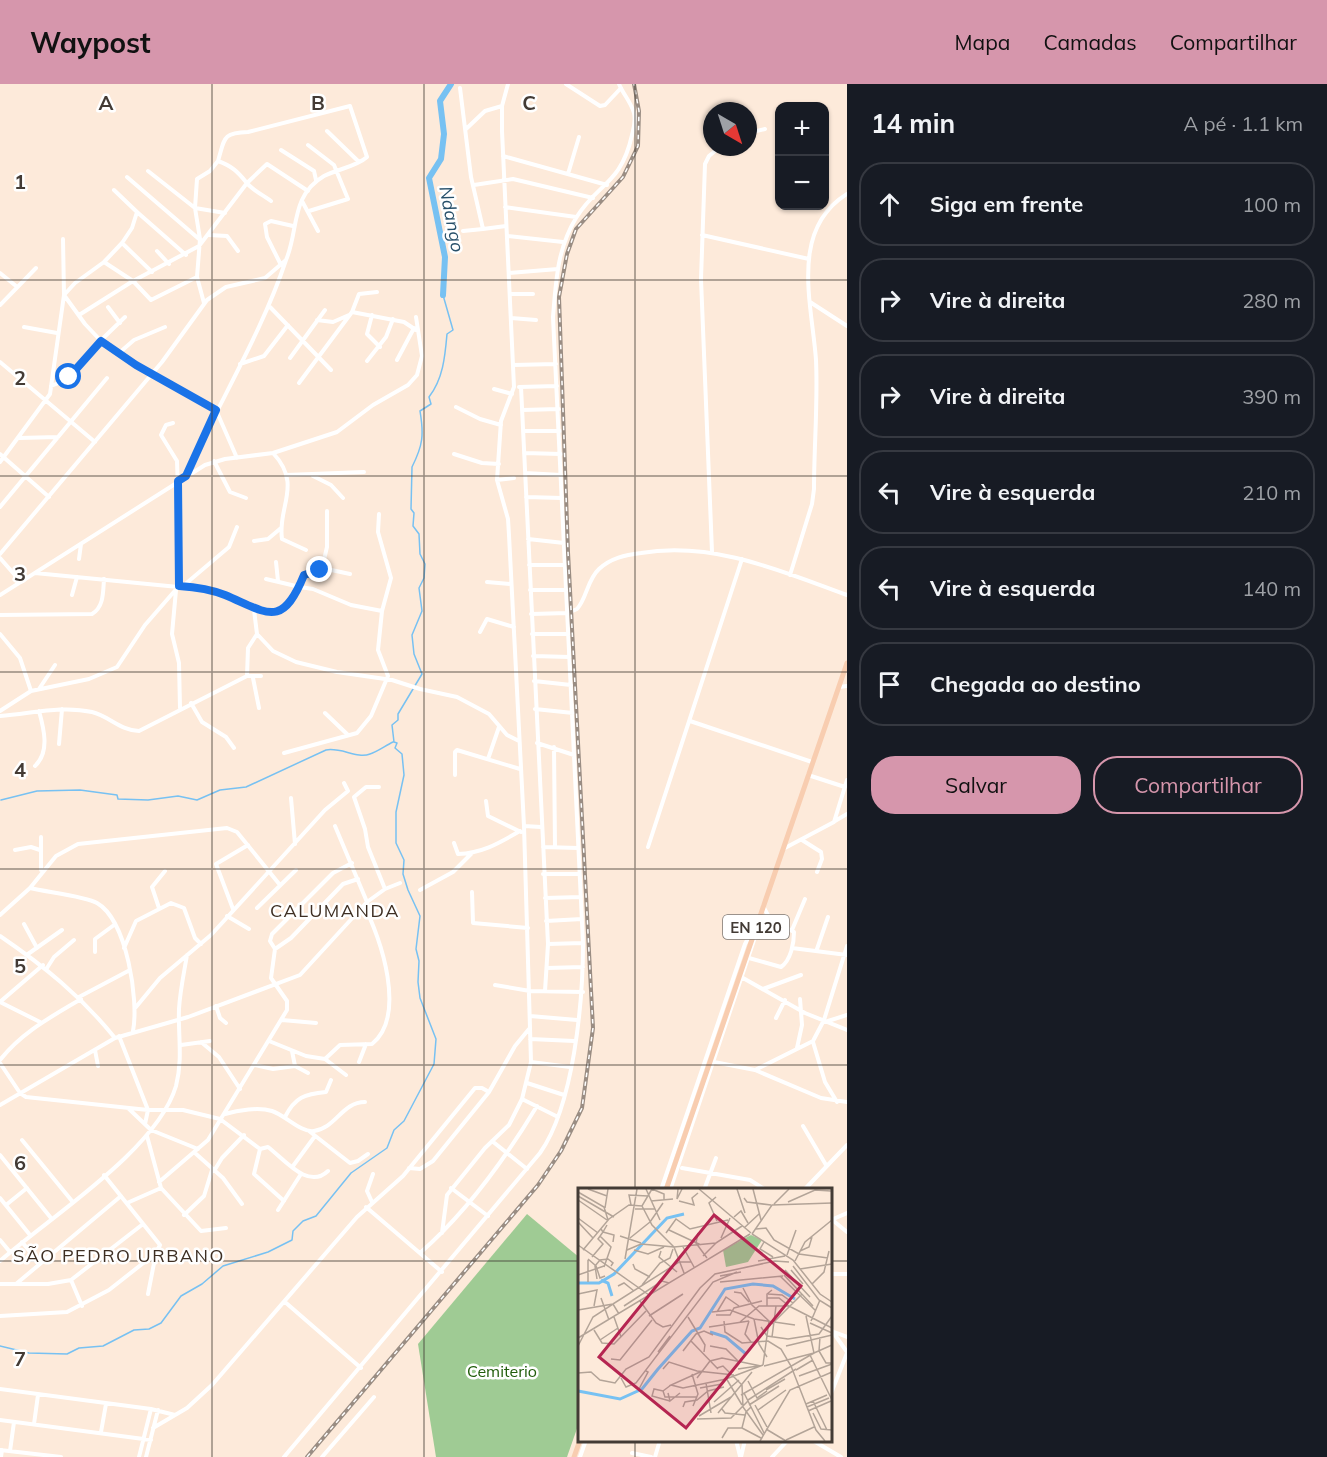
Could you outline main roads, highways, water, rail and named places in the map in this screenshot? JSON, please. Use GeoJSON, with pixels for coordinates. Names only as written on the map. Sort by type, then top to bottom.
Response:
{"type":"FeatureCollection","features":[{"type":"Feature","properties":{"kind":"main road","name":"EN 120"},"geometry":{"type":"LineString","coordinates":[[669,1188],[847,663]]}},
{"type":"Feature","properties":{"kind":"main road"},"geometry":{"type":"LineString","coordinates":[[574,1457],[579,1442]]}},
{"type":"Feature","properties":{"kind":"waterway","name":"Ndango"},"geometry":{"type":"LineString","coordinates":[[443,295],[445,257],[429,178],[441,159],[444,134],[440,101],[451,84]]}},
{"type":"Feature","properties":{"kind":"waterway"},"geometry":{"type":"LineString","coordinates":[[0,1346],[29,1353],[67,1354],[79,1348],[103,1346],[134,1330],[149,1329],[161,1323],[181,1296],[202,1284],[223,1266],[268,1252],[292,1240],[293,1231],[303,1221],[316,1216],[351,1173],[387,1148],[394,1130],[404,1121],[434,1064],[436,1039],[420,998],[418,982],[419,961],[416,949],[420,916],[408,890],[403,874],[404,860],[396,843],[396,812],[404,775],[402,754],[395,748],[397,743],[394,742],[392,725],[398,720],[398,714],[422,674],[414,654],[412,635],[422,611],[419,588],[424,578],[425,564],[420,554],[419,534],[413,526],[412,467],[422,440],[420,411],[431,404],[429,397],[440,375],[447,334],[453,330],[443,295]]}},
{"type":"Feature","properties":{"kind":"waterway"},"geometry":{"type":"LineString","coordinates":[[1,800],[37,791],[80,790],[117,795],[118,799],[148,800],[178,796],[197,800],[220,790],[246,787],[326,750],[365,755],[393,742]]}},
{"type":"Feature","properties":{"kind":"railway"},"geometry":{"type":"LineString","coordinates":[[307,1457],[538,1185],[561,1151],[582,1108],[593,1028],[568,552],[559,297],[567,254],[576,229],[623,177],[638,146],[639,111],[634,84]]}},
{"type":"Feature","properties":{"kind":"district","name":"CALUMANDA"},"geometry":{"type":"Point","coordinates":[335,910]}},
{"type":"Feature","properties":{"kind":"district","name":"SÃO PEDRO URBANO"},"geometry":{"type":"Point","coordinates":[119,1255]}},
{"type":"Feature","properties":{"kind":"park label","name":"Cemiterio"},"geometry":{"type":"Point","coordinates":[502,1371]}}]}
